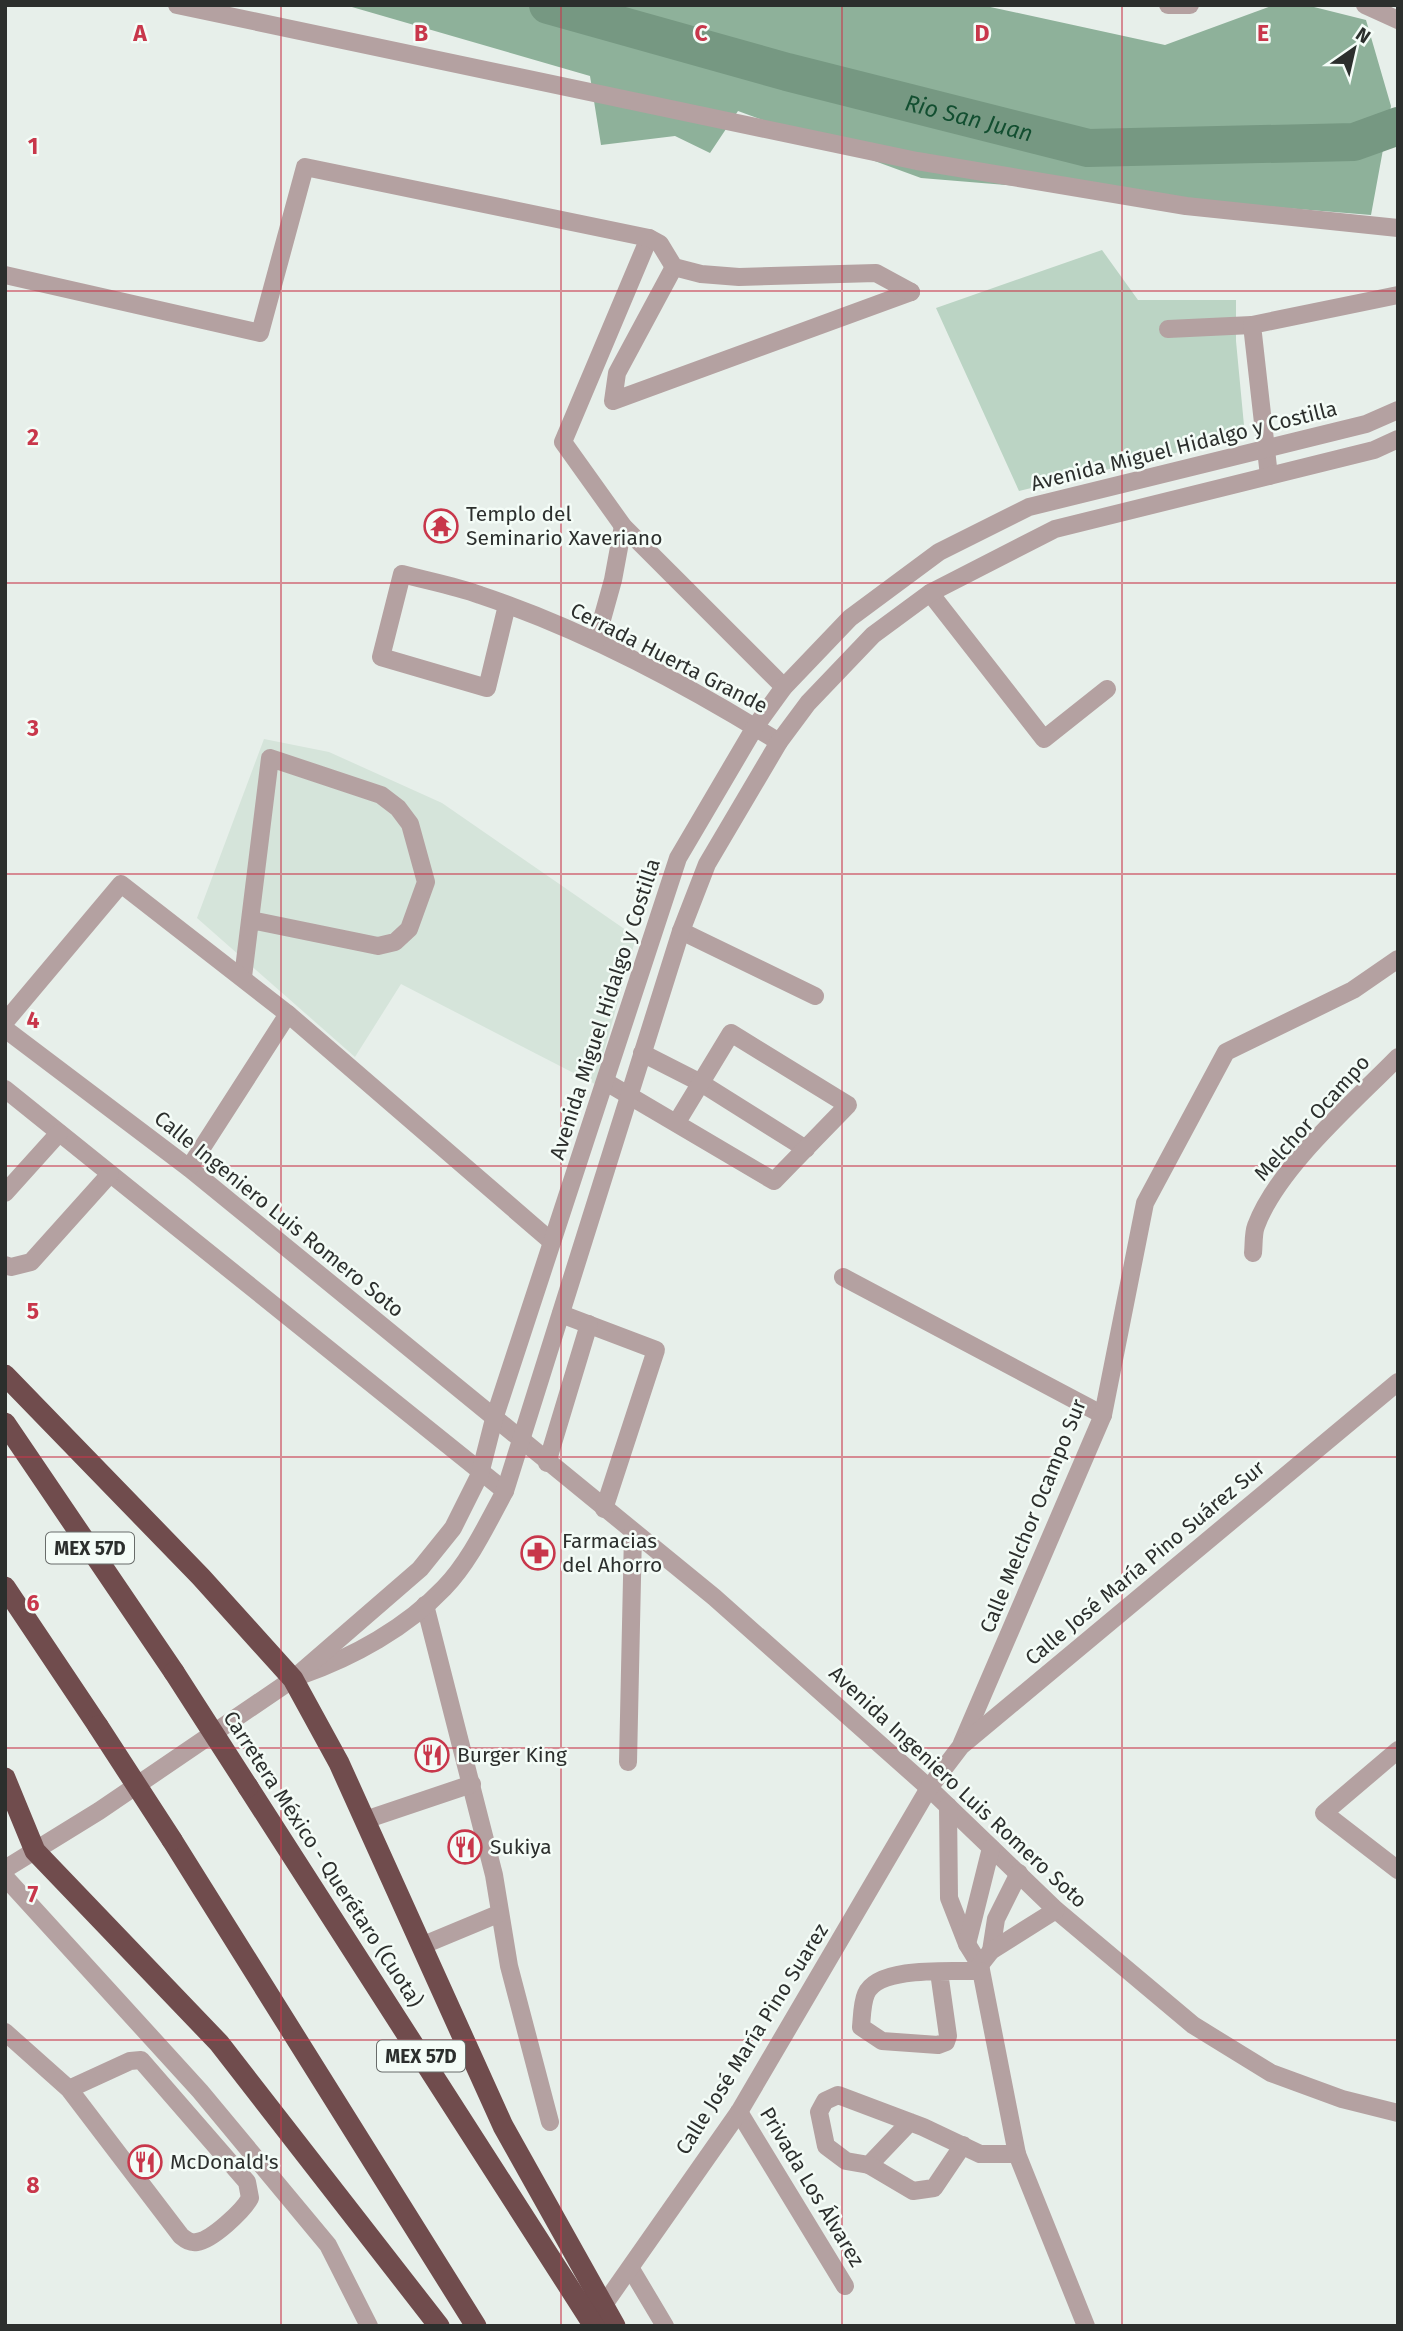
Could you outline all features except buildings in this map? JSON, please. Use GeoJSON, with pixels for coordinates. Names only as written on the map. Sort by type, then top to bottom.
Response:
{"type":"FeatureCollection","features":[{"type":"Feature","properties":{"kind":"highway"},"geometry":{"type":"LineString","coordinates":[[5,1375],[201,1577],[293,1679],[340,1763],[503,2126],[615,2326]]}},
{"type":"Feature","properties":{"kind":"highway","name":"Carretera México - Querétaro (Cuota)"},"geometry":{"type":"LineString","coordinates":[[5,1423],[174,1672],[594,2326]]}},
{"type":"Feature","properties":{"kind":"highway"},"geometry":{"type":"LineString","coordinates":[[5,1587],[172,1840],[476,2326]]}},
{"type":"Feature","properties":{"kind":"highway"},"geometry":{"type":"LineString","coordinates":[[5,1778],[35,1850],[219,2043],[439,2326]]}},
{"type":"Feature","properties":{"kind":"street"},"geometry":{"type":"LineString","coordinates":[[177,5],[917,161],[1186,206],[1398,228]]}},
{"type":"Feature","properties":{"kind":"street"},"geometry":{"type":"LineString","coordinates":[[1168,5],[1190,5]]}},
{"type":"Feature","properties":{"kind":"street"},"geometry":{"type":"LineString","coordinates":[[1365,5],[1398,20]]}},
{"type":"Feature","properties":{"kind":"street"},"geometry":{"type":"LineString","coordinates":[[5,275],[260,334],[304,167],[649,238],[660,244],[674,267],[701,274],[739,277],[876,273],[911,292],[613,401],[617,373],[674,267]]}},
{"type":"Feature","properties":{"kind":"street"},"geometry":{"type":"LineString","coordinates":[[649,238],[563,442],[623,526],[784,687]]}},
{"type":"Feature","properties":{"kind":"street"},"geometry":{"type":"LineString","coordinates":[[1168,329],[1252,326],[1398,295]]}},
{"type":"Feature","properties":{"kind":"street"},"geometry":{"type":"LineString","coordinates":[[1252,326],[1269,476]]}},
{"type":"Feature","properties":{"kind":"street","name":"Avenida Miguel Hidalgo y Costilla"},"geometry":{"type":"LineString","coordinates":[[5,1869],[99,1811],[293,1679],[420,1569],[453,1528],[480,1474],[495,1419],[678,858],[755,727],[784,687],[861,610],[939,552],[1029,507],[1366,424],[1398,410]]}},
{"type":"Feature","properties":{"kind":"street","name":"Avenida Miguel Hidalgo y Costilla"},"geometry":{"type":"LineString","coordinates":[[293,1679],[345,1660],[425,1605],[446,1586],[478,1541],[505,1491],[681,931],[707,864],[779,742],[808,703],[873,635],[930,593],[1055,529],[1374,450],[1398,439]]}},
{"type":"Feature","properties":{"kind":"street"},"geometry":{"type":"LineString","coordinates":[[596,641],[613,580],[623,526]]}},
{"type":"Feature","properties":{"kind":"street","name":"Cerrada Huerta Grande"},"geometry":{"type":"LineString","coordinates":[[507,605],[487,688],[381,657],[402,575],[507,605],[596,641],[779,742]]}},
{"type":"Feature","properties":{"kind":"street"},"geometry":{"type":"LineString","coordinates":[[930,593],[1044,739],[1107,689]]}},
{"type":"Feature","properties":{"kind":"street"},"geometry":{"type":"LineString","coordinates":[[243,977],[270,758],[381,795],[398,808],[410,824],[426,882],[409,929],[395,942],[377,946],[251,920]]}},
{"type":"Feature","properties":{"kind":"street"},"geometry":{"type":"LineString","coordinates":[[5,1022],[121,884],[288,1014],[552,1242]]}},
{"type":"Feature","properties":{"kind":"street"},"geometry":{"type":"LineString","coordinates":[[681,931],[815,996]]}},
{"type":"Feature","properties":{"kind":"street","name":"Calle Melchor Ocampo Sur"},"geometry":{"type":"LineString","coordinates":[[961,1746],[1103,1415],[1145,1203],[1226,1052],[1353,990],[1398,959]]}},
{"type":"Feature","properties":{"kind":"street"},"geometry":{"type":"LineString","coordinates":[[189,1168],[288,1014]]}},
{"type":"Feature","properties":{"kind":"street","name":"Calle Ingeniero Luis Romero Soto"},"geometry":{"type":"LineString","coordinates":[[5,1029],[189,1168],[520,1441]]}},
{"type":"Feature","properties":{"kind":"street"},"geometry":{"type":"LineString","coordinates":[[606,1082],[774,1181],[848,1105],[731,1032],[677,1122]]}},
{"type":"Feature","properties":{"kind":"street"},"geometry":{"type":"LineString","coordinates":[[642,1053],[701,1083],[806,1149]]}},
{"type":"Feature","properties":{"kind":"street","name":"Melchor Ocampo"},"geometry":{"type":"LineString","coordinates":[[1253,1252],[1255,1228],[1267,1203],[1294,1166],[1398,1057]]}},
{"type":"Feature","properties":{"kind":"street"},"geometry":{"type":"LineString","coordinates":[[5,1089],[480,1474],[505,1491]]}},
{"type":"Feature","properties":{"kind":"street"},"geometry":{"type":"LineString","coordinates":[[5,1193],[59,1133]]}},
{"type":"Feature","properties":{"kind":"street"},"geometry":{"type":"LineString","coordinates":[[5,1265],[11,1268],[31,1262],[110,1174]]}},
{"type":"Feature","properties":{"kind":"street"},"geometry":{"type":"LineString","coordinates":[[843,1277],[1103,1415]]}},
{"type":"Feature","properties":{"kind":"street"},"geometry":{"type":"LineString","coordinates":[[561,1314],[656,1350],[604,1509]]}},
{"type":"Feature","properties":{"kind":"street"},"geometry":{"type":"LineString","coordinates":[[547,1463],[589,1324]]}},
{"type":"Feature","properties":{"kind":"street","name":"Calle José María Pino Suárez Sur"},"geometry":{"type":"LineString","coordinates":[[929,1788],[961,1746],[1398,1382]]}},
{"type":"Feature","properties":{"kind":"street","name":"Avenida Ingeniero Luis Romero Soto"},"geometry":{"type":"LineString","coordinates":[[520,1441],[715,1597],[929,1788],[1056,1910],[1193,2025],[1271,2073],[1342,2099],[1398,2113]]}},
{"type":"Feature","properties":{"kind":"street"},"geometry":{"type":"LineString","coordinates":[[628,1762],[633,1533]]}},
{"type":"Feature","properties":{"kind":"street"},"geometry":{"type":"LineString","coordinates":[[425,1605],[472,1784],[494,1875],[498,1914],[550,2122]]}},
{"type":"Feature","properties":{"kind":"street"},"geometry":{"type":"LineString","coordinates":[[1398,1751],[1324,1813],[1398,1870]]}},
{"type":"Feature","properties":{"kind":"street"},"geometry":{"type":"LineString","coordinates":[[365,1820],[472,1784]]}},
{"type":"Feature","properties":{"kind":"street","name":"Calle José María Pino Suarez"},"geometry":{"type":"LineString","coordinates":[[603,2306],[739,2112],[929,1788]]}},
{"type":"Feature","properties":{"kind":"street"},"geometry":{"type":"LineString","coordinates":[[948,1806],[949,1898],[967,1944],[984,1962]]}},
{"type":"Feature","properties":{"kind":"street"},"geometry":{"type":"LineString","coordinates":[[967,1944],[991,1848]]}},
{"type":"Feature","properties":{"kind":"street"},"geometry":{"type":"LineString","coordinates":[[1018,1873],[996,1919],[984,1962],[1017,2154],[1086,2326]]}},
{"type":"Feature","properties":{"kind":"street"},"geometry":{"type":"LineString","coordinates":[[5,1877],[200,2091],[328,2245],[369,2326]]}},
{"type":"Feature","properties":{"kind":"street"},"geometry":{"type":"LineString","coordinates":[[939,1972],[948,2036],[946,2042],[938,2045],[882,2041],[861,2027],[865,1995],[874,1983],[898,1974],[939,1972],[984,1962],[1056,1910]]}},
{"type":"Feature","properties":{"kind":"street"},"geometry":{"type":"LineString","coordinates":[[421,1945],[498,1914]]}},
{"type":"Feature","properties":{"kind":"street"},"geometry":{"type":"LineString","coordinates":[[5,2032],[69,2089],[181,2236],[191,2242],[201,2242],[243,2211],[250,2198],[247,2182],[141,2060],[131,2061],[69,2089]]}},
{"type":"Feature","properties":{"kind":"street"},"geometry":{"type":"LineString","coordinates":[[963,2145],[934,2188],[913,2191],[869,2165],[846,2161],[825,2146],[819,2112],[825,2101],[838,2095],[910,2122],[963,2145],[980,2154],[1017,2154]]}},
{"type":"Feature","properties":{"kind":"street","name":"Privada Los Álvarez"},"geometry":{"type":"LineString","coordinates":[[739,2112],[845,2286]]}},
{"type":"Feature","properties":{"kind":"street"},"geometry":{"type":"LineString","coordinates":[[869,2165],[910,2122]]}},
{"type":"Feature","properties":{"kind":"street"},"geometry":{"type":"LineString","coordinates":[[631,2269],[665,2326]]}},
{"type":"Feature","properties":{"kind":"shaded area"},"geometry":{"type":"Polygon","coordinates":[[[264,739],[329,752],[442,803],[636,937],[595,1084],[401,984],[355,1057],[197,918],[264,739]]]}},
{"type":"Feature","properties":{"kind":"green space"},"geometry":{"type":"Polygon","coordinates":[[[345,5],[981,5],[1165,45],[1274,5],[1306,5],[1366,20],[1391,106],[1371,215],[921,178],[738,111],[710,153],[675,136],[601,145],[590,76],[345,5]]]}},
{"type":"Feature","properties":{"kind":"green space"},"geometry":{"type":"Polygon","coordinates":[[[1102,250],[1138,300],[1236,300],[1236,341],[1245,436],[1019,491],[936,308],[1102,250]]]}},
{"type":"Feature","properties":{"kind":"waterway","name":"Rio San Juan"},"geometry":{"type":"LineString","coordinates":[[548,5],[787,72],[1088,148],[1354,142],[1398,126]]}},
{"type":"Feature","properties":{"kind":"place","name":"Templo del Seminario Xaveriano"},"geometry":{"type":"Point","coordinates":[441,526]}},
{"type":"Feature","properties":{"kind":"place","name":"Farmacias del Ahorro"},"geometry":{"type":"Point","coordinates":[538,1553]}},
{"type":"Feature","properties":{"kind":"place","name":"Burger King"},"geometry":{"type":"Point","coordinates":[432,1755]}},
{"type":"Feature","properties":{"kind":"place","name":"Sukiya"},"geometry":{"type":"Point","coordinates":[465,1847]}},
{"type":"Feature","properties":{"kind":"place","name":"McDonald's"},"geometry":{"type":"Point","coordinates":[145,2162]}}]}
